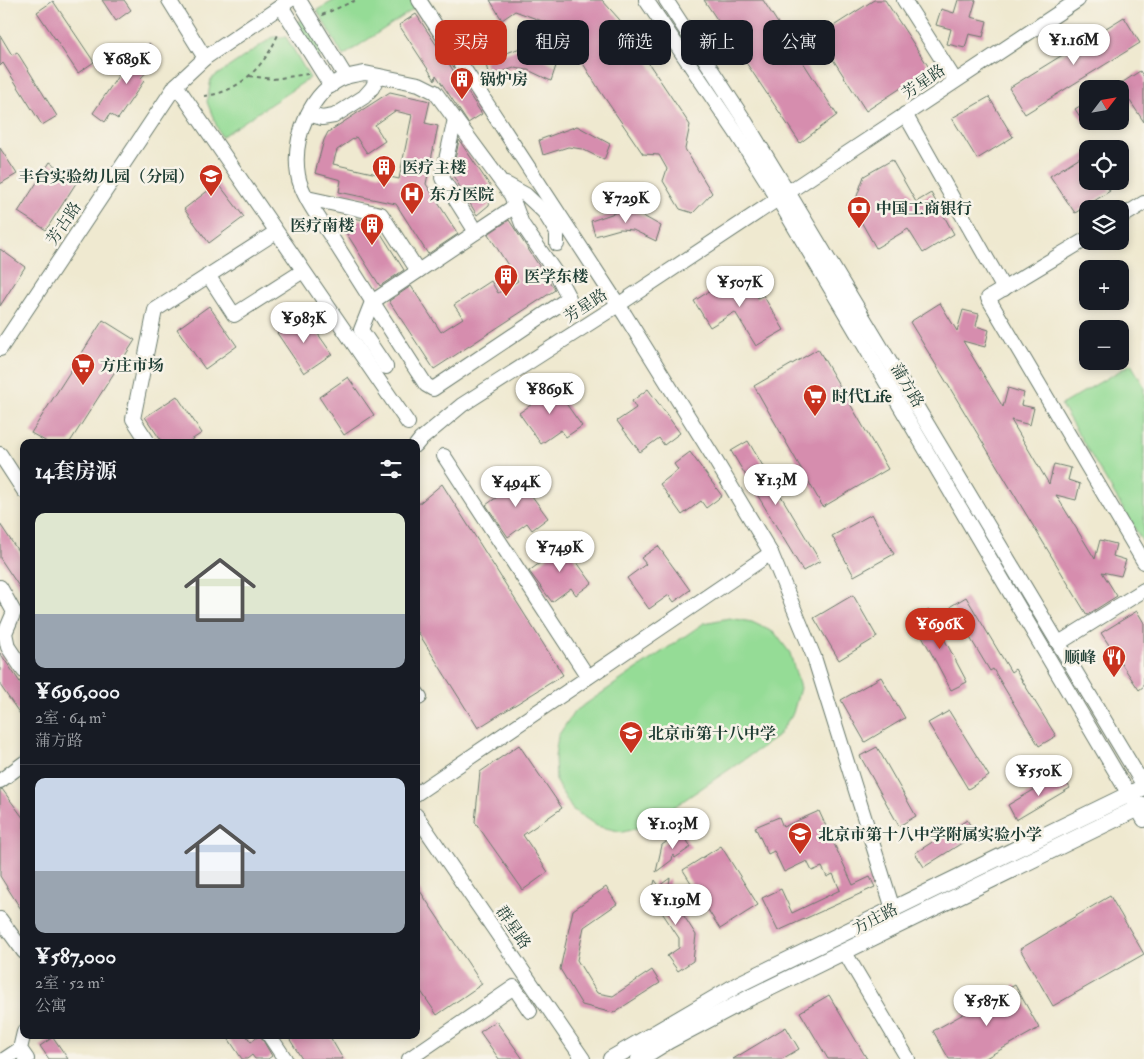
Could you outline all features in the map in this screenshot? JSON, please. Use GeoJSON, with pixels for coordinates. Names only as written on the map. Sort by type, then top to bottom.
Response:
{"type":"FeatureCollection","features":[{"type":"Feature","properties":{"kind":"main road","name":"方庄路"},"geometry":{"type":"LineString","coordinates":[[639,1059],[668,1041],[749,998],[1138,807],[1144,786]]}},
{"type":"Feature","properties":{"kind":"main road","name":"方庄路"},"geometry":{"type":"LineString","coordinates":[[610,1059],[741,983],[893,909],[1138,807]]}},
{"type":"Feature","properties":{"kind":"street"},"geometry":{"type":"LineString","coordinates":[[168,0],[205,58]]}},
{"type":"Feature","properties":{"kind":"street"},"geometry":{"type":"LineString","coordinates":[[299,0],[346,77]]}},
{"type":"Feature","properties":{"kind":"street"},"geometry":{"type":"LineString","coordinates":[[419,0],[618,305],[771,553],[814,657],[893,909]]}},
{"type":"Feature","properties":{"kind":"street","name":"蒲方路"},"geometry":{"type":"LineString","coordinates":[[646,0],[735,131],[783,196],[1058,642],[1144,786]]}},
{"type":"Feature","properties":{"kind":"street","name":"蒲方路"},"geometry":{"type":"LineString","coordinates":[[666,0],[745,121],[783,196],[1138,807]]}},
{"type":"Feature","properties":{"kind":"street"},"geometry":{"type":"LineString","coordinates":[[904,0],[955,80]]}},
{"type":"Feature","properties":{"kind":"street","name":"芳星路"},"geometry":{"type":"LineString","coordinates":[[420,440],[462,406],[618,305],[1078,0]]}},
{"type":"Feature","properties":{"kind":"street"},"geometry":{"type":"LineString","coordinates":[[286,3],[331,86]]}},
{"type":"Feature","properties":{"kind":"street","name":"芳古路"},"geometry":{"type":"LineString","coordinates":[[0,349],[176,85],[205,58],[286,3]]}},
{"type":"Feature","properties":{"kind":"street"},"geometry":{"type":"LineString","coordinates":[[365,73],[378,76],[419,84],[435,92],[511,195],[522,224],[557,274],[569,298],[433,389],[426,385],[306,198],[298,176],[297,151],[303,122],[322,93],[346,77],[365,73]]}},
{"type":"Feature","properties":{"kind":"street"},"geometry":{"type":"LineString","coordinates":[[308,114],[322,118],[334,116],[364,97],[372,88],[378,76]]}},
{"type":"Feature","properties":{"kind":"street"},"geometry":{"type":"LineString","coordinates":[[176,85],[408,423]]}},
{"type":"Feature","properties":{"kind":"street"},"geometry":{"type":"LineString","coordinates":[[905,114],[1004,289]]}},
{"type":"Feature","properties":{"kind":"street"},"geometry":{"type":"LineString","coordinates":[[455,119],[442,178],[476,232]]}},
{"type":"Feature","properties":{"kind":"street"},"geometry":{"type":"LineString","coordinates":[[502,182],[526,195],[544,212],[557,233],[558,244]]}},
{"type":"Feature","properties":{"kind":"street"},"geometry":{"type":"LineString","coordinates":[[306,198],[381,214],[418,271]]}},
{"type":"Feature","properties":{"kind":"street"},"geometry":{"type":"LineString","coordinates":[[1129,212],[1144,203]]}},
{"type":"Feature","properties":{"kind":"street"},"geometry":{"type":"LineString","coordinates":[[386,367],[360,330],[372,302],[515,206]]}},
{"type":"Feature","properties":{"kind":"street"},"geometry":{"type":"LineString","coordinates":[[146,439],[133,419],[155,310],[276,232]]}},
{"type":"Feature","properties":{"kind":"street"},"geometry":{"type":"LineString","coordinates":[[1079,243],[988,298],[1144,562]]}},
{"type":"Feature","properties":{"kind":"street"},"geometry":{"type":"LineString","coordinates":[[208,275],[234,315],[303,271]]}},
{"type":"Feature","properties":{"kind":"street"},"geometry":{"type":"LineString","coordinates":[[0,454],[20,484]]}},
{"type":"Feature","properties":{"kind":"street"},"geometry":{"type":"LineString","coordinates":[[444,456],[588,677]]}},
{"type":"Feature","properties":{"kind":"street"},"geometry":{"type":"LineString","coordinates":[[420,791],[771,553]]}},
{"type":"Feature","properties":{"kind":"street"},"geometry":{"type":"LineString","coordinates":[[0,587],[14,612],[5,633],[8,647],[20,665]]}},
{"type":"Feature","properties":{"kind":"street"},"geometry":{"type":"LineString","coordinates":[[1058,642],[1144,590]]}},
{"type":"Feature","properties":{"kind":"street"},"geometry":{"type":"LineString","coordinates":[[0,781],[20,766]]}},
{"type":"Feature","properties":{"kind":"street","name":"群星路"},"geometry":{"type":"LineString","coordinates":[[420,821],[583,1059]]}},
{"type":"Feature","properties":{"kind":"street"},"geometry":{"type":"LineString","coordinates":[[0,919],[20,946]]}},
{"type":"Feature","properties":{"kind":"street"},"geometry":{"type":"LineString","coordinates":[[844,951],[908,1059]]}},
{"type":"Feature","properties":{"kind":"street"},"geometry":{"type":"LineString","coordinates":[[409,1059],[514,986],[530,1011]]}},
{"type":"Feature","properties":{"kind":"street"},"geometry":{"type":"LineString","coordinates":[[5,1059],[23,1054],[24,1039]]}},
{"type":"Feature","properties":{"kind":"street"},"geometry":{"type":"LineString","coordinates":[[272,1039],[285,1059]]}},
{"type":"Feature","properties":{"kind":"path"},"geometry":{"type":"LineString","coordinates":[[317,17],[356,0]]}},
{"type":"Feature","properties":{"kind":"path"},"geometry":{"type":"LineString","coordinates":[[204,96],[226,92],[236,87],[249,76],[268,54],[279,32]]}},
{"type":"Feature","properties":{"kind":"path"},"geometry":{"type":"LineString","coordinates":[[249,76],[272,79],[311,74]]}},
{"type":"Feature","properties":{"kind":"green space"},"geometry":{"type":"Polygon","coordinates":[[[335,0],[413,0],[417,7],[343,56],[317,10],[335,0]]]}},
{"type":"Feature","properties":{"kind":"green space"},"geometry":{"type":"Polygon","coordinates":[[[305,18],[327,53],[318,58],[296,23],[305,18]]]}},
{"type":"Feature","properties":{"kind":"green space"},"geometry":{"type":"Polygon","coordinates":[[[273,37],[286,37],[310,78],[221,137],[207,102],[211,79],[273,37]]]}},
{"type":"Feature","properties":{"kind":"green space"},"geometry":{"type":"Polygon","coordinates":[[[1131,364],[1144,386],[1144,544],[1061,405],[1121,370],[1129,370],[1129,365],[1131,364]]]}},
{"type":"Feature","properties":{"kind":"green space"},"geometry":{"type":"Polygon","coordinates":[[[729,618],[752,622],[775,633],[790,653],[800,688],[793,713],[777,737],[646,826],[623,832],[597,826],[572,809],[556,782],[555,757],[558,736],[574,712],[704,623],[729,618]]]}},
{"type":"Feature","properties":{"kind":"building"},"geometry":{"type":"Polygon","coordinates":[[[102,0],[124,0],[131,10],[116,21],[102,0]]]}},
{"type":"Feature","properties":{"kind":"building"},"geometry":{"type":"Polygon","coordinates":[[[490,0],[602,0],[620,20],[599,20],[599,65],[650,65],[690,125],[685,149],[712,193],[693,213],[680,209],[663,181],[667,169],[659,155],[643,154],[584,65],[589,65],[589,20],[539,20],[515,11],[502,20],[490,0]]]}},
{"type":"Feature","properties":{"kind":"building"},"geometry":{"type":"Polygon","coordinates":[[[704,0],[763,0],[776,20],[763,20],[763,65],[805,65],[837,115],[800,143],[748,65],[753,65],[753,20],[717,20],[704,0]]]}},
{"type":"Feature","properties":{"kind":"building"},"geometry":{"type":"Polygon","coordinates":[[[874,0],[885,0],[930,69],[866,111],[835,63],[835,25],[874,0]]]}},
{"type":"Feature","properties":{"kind":"building"},"geometry":{"type":"Polygon","coordinates":[[[958,0],[976,0],[971,17],[987,21],[983,37],[969,34],[965,48],[947,44],[951,29],[936,25],[941,9],[954,13],[958,0]]]}},
{"type":"Feature","properties":{"kind":"building"},"geometry":{"type":"Polygon","coordinates":[[[53,1],[94,62],[78,73],[37,12],[53,1]]]}},
{"type":"Feature","properties":{"kind":"building"},"geometry":{"type":"Polygon","coordinates":[[[416,14],[435,43],[435,65],[450,65],[482,114],[468,123],[436,75],[435,80],[399,25],[416,14]]]}},
{"type":"Feature","properties":{"kind":"building"},"geometry":{"type":"Polygon","coordinates":[[[1124,17],[1140,43],[1025,114],[1009,88],[1124,17]]]}},
{"type":"Feature","properties":{"kind":"building"},"geometry":{"type":"Polygon","coordinates":[[[0,35],[12,55],[17,52],[57,116],[42,125],[3,63],[0,66],[0,35]]]}},
{"type":"Feature","properties":{"kind":"building"},"geometry":{"type":"Polygon","coordinates":[[[149,43],[161,56],[141,78],[144,81],[118,119],[110,114],[105,122],[93,113],[124,67],[126,68],[149,43]]]}},
{"type":"Feature","properties":{"kind":"building"},"geometry":{"type":"Polygon","coordinates":[[[517,49],[517,65],[556,66],[551,81],[528,70],[514,68],[489,76],[486,65],[507,65],[507,53],[517,49]]]}},
{"type":"Feature","properties":{"kind":"building"},"geometry":{"type":"Polygon","coordinates":[[[1140,71],[1144,77],[1144,122],[1129,102],[1129,80],[1126,80],[1140,71]]]}},
{"type":"Feature","properties":{"kind":"building","name":"医疗主楼"},"geometry":{"type":"Polygon","coordinates":[[[390,92],[430,101],[425,123],[438,126],[426,184],[458,234],[428,254],[396,204],[339,192],[341,180],[315,173],[328,132],[390,92]],[[395,111],[375,125],[385,141],[367,153],[356,137],[337,150],[333,164],[399,179],[412,115],[395,111]]]}},
{"type":"Feature","properties":{"kind":"building"},"geometry":{"type":"Polygon","coordinates":[[[989,97],[1013,137],[977,159],[952,118],[989,97]]]}},
{"type":"Feature","properties":{"kind":"building"},"geometry":{"type":"Polygon","coordinates":[[[1079,107],[1079,115],[1075,109],[1079,107]]]}},
{"type":"Feature","properties":{"kind":"building"},"geometry":{"type":"Polygon","coordinates":[[[577,126],[610,144],[604,160],[582,149],[568,147],[543,155],[539,140],[577,126]]]}},
{"type":"Feature","properties":{"kind":"building"},"geometry":{"type":"Polygon","coordinates":[[[459,140],[493,190],[489,205],[477,215],[452,174],[459,140]]]}},
{"type":"Feature","properties":{"kind":"building"},"geometry":{"type":"Polygon","coordinates":[[[0,148],[17,174],[0,184],[0,148]]]}},
{"type":"Feature","properties":{"kind":"building"},"geometry":{"type":"Polygon","coordinates":[[[1079,158],[1079,190],[1110,191],[1096,200],[1079,200],[1079,210],[1075,213],[1050,176],[1079,158]]]}},
{"type":"Feature","properties":{"kind":"building"},"geometry":{"type":"Polygon","coordinates":[[[892,160],[916,202],[931,193],[954,234],[923,253],[908,229],[876,248],[855,211],[856,199],[864,176],[892,160]]]}},
{"type":"Feature","properties":{"kind":"building"},"geometry":{"type":"Polygon","coordinates":[[[50,162],[78,180],[46,230],[18,212],[50,162]]]}},
{"type":"Feature","properties":{"kind":"building"},"geometry":{"type":"Polygon","coordinates":[[[218,183],[244,217],[209,243],[184,209],[218,183]]]}},
{"type":"Feature","properties":{"kind":"building"},"geometry":{"type":"Polygon","coordinates":[[[629,208],[661,226],[656,241],[633,230],[620,229],[595,236],[591,221],[629,208]]]}},
{"type":"Feature","properties":{"kind":"building","name":"医疗南楼"},"geometry":{"type":"Polygon","coordinates":[[[344,217],[373,221],[404,270],[380,286],[338,220],[344,217]]]}},
{"type":"Feature","properties":{"kind":"building","name":"医学东楼"},"geometry":{"type":"Polygon","coordinates":[[[509,220],[555,290],[434,369],[389,301],[411,286],[441,332],[463,318],[454,305],[491,281],[498,293],[518,281],[488,234],[509,220]]]}},
{"type":"Feature","properties":{"kind":"building"},"geometry":{"type":"Polygon","coordinates":[[[0,249],[25,267],[0,306],[0,249]]]}},
{"type":"Feature","properties":{"kind":"building"},"geometry":{"type":"Polygon","coordinates":[[[741,271],[758,298],[763,295],[784,330],[756,346],[735,312],[710,327],[694,301],[741,271]]]}},
{"type":"Feature","properties":{"kind":"building"},"geometry":{"type":"Polygon","coordinates":[[[940,303],[957,331],[963,310],[979,314],[976,326],[989,330],[985,347],[963,341],[1003,407],[1008,388],[1024,393],[1021,405],[1034,408],[1030,425],[1011,420],[1049,484],[1054,464],[1071,468],[1068,480],[1080,484],[1076,500],[1056,495],[1095,559],[1100,540],[1116,544],[1113,556],[1126,560],[1121,576],[1102,572],[1117,596],[1087,615],[910,322],[940,303]]]}},
{"type":"Feature","properties":{"kind":"building"},"geometry":{"type":"Polygon","coordinates":[[[209,306],[237,346],[205,369],[177,329],[209,306]]]}},
{"type":"Feature","properties":{"kind":"building"},"geometry":{"type":"Polygon","coordinates":[[[304,314],[332,354],[304,373],[277,333],[304,314]]]}},
{"type":"Feature","properties":{"kind":"building","name":"方庄市场"},"geometry":{"type":"Polygon","coordinates":[[[103,320],[135,340],[72,439],[42,439],[31,433],[103,320]]]}},
{"type":"Feature","properties":{"kind":"building","name":"时代Life"},"geometry":{"type":"Polygon","coordinates":[[[818,349],[888,469],[823,507],[754,386],[818,349]]]}},
{"type":"Feature","properties":{"kind":"building"},"geometry":{"type":"Polygon","coordinates":[[[348,377],[374,415],[344,435],[319,397],[348,377]]]}},
{"type":"Feature","properties":{"kind":"building"},"geometry":{"type":"Polygon","coordinates":[[[550,381],[582,426],[566,437],[561,430],[541,444],[519,413],[538,400],[533,393],[550,381]]]}},
{"type":"Feature","properties":{"kind":"building"},"geometry":{"type":"Polygon","coordinates":[[[648,389],[680,433],[664,445],[659,438],[640,452],[617,421],[636,408],[632,401],[648,389]]]}},
{"type":"Feature","properties":{"kind":"building"},"geometry":{"type":"Polygon","coordinates":[[[177,396],[202,433],[193,439],[160,439],[145,417],[177,396]]]}},
{"type":"Feature","properties":{"kind":"building"},"geometry":{"type":"Polygon","coordinates":[[[748,441],[820,561],[803,571],[731,451],[748,441]]]}},
{"type":"Feature","properties":{"kind":"building"},"geometry":{"type":"Polygon","coordinates":[[[690,452],[722,496],[706,508],[701,501],[682,515],[660,484],[678,470],[674,464],[690,452]]]}},
{"type":"Feature","properties":{"kind":"building"},"geometry":{"type":"Polygon","coordinates":[[[516,474],[548,518],[532,530],[527,523],[508,537],[486,505],[504,492],[500,486],[516,474]]]}},
{"type":"Feature","properties":{"kind":"building"},"geometry":{"type":"Polygon","coordinates":[[[442,484],[563,675],[478,728],[420,635],[420,503],[442,484]]]}},
{"type":"Feature","properties":{"kind":"building"},"geometry":{"type":"Polygon","coordinates":[[[872,514],[894,554],[854,576],[832,536],[872,514]]]}},
{"type":"Feature","properties":{"kind":"building"},"geometry":{"type":"Polygon","coordinates":[[[0,524],[20,554],[20,588],[0,558],[0,524]]]}},
{"type":"Feature","properties":{"kind":"building"},"geometry":{"type":"Polygon","coordinates":[[[560,539],[592,583],[576,595],[571,588],[552,602],[529,571],[548,557],[544,551],[560,539]]]}},
{"type":"Feature","properties":{"kind":"building"},"geometry":{"type":"Polygon","coordinates":[[[658,546],[690,590],[674,602],[669,595],[649,609],[627,578],[646,564],[641,558],[658,546]]]}},
{"type":"Feature","properties":{"kind":"building"},"geometry":{"type":"Polygon","coordinates":[[[853,595],[877,637],[839,660],[814,618],[853,595]]]}},
{"type":"Feature","properties":{"kind":"building"},"geometry":{"type":"Polygon","coordinates":[[[966,597],[1011,672],[1015,669],[1056,736],[1039,746],[993,669],[990,671],[951,606],[966,597]]]}},
{"type":"Feature","properties":{"kind":"building"},"geometry":{"type":"Polygon","coordinates":[[[929,610],[967,682],[951,690],[913,619],[929,610]]]}},
{"type":"Feature","properties":{"kind":"building"},"geometry":{"type":"Polygon","coordinates":[[[1137,611],[1144,623],[1144,686],[1139,690],[1101,633],[1137,611]]]}},
{"type":"Feature","properties":{"kind":"building"},"geometry":{"type":"Polygon","coordinates":[[[0,653],[20,682],[20,714],[0,685],[0,653]]]}},
{"type":"Feature","properties":{"kind":"building"},"geometry":{"type":"Polygon","coordinates":[[[881,677],[905,718],[865,742],[841,700],[881,677]]]}},
{"type":"Feature","properties":{"kind":"building"},"geometry":{"type":"Polygon","coordinates":[[[949,711],[989,776],[968,789],[928,723],[949,711]]]}},
{"type":"Feature","properties":{"kind":"building"},"geometry":{"type":"Polygon","coordinates":[[[519,745],[562,808],[523,835],[548,872],[523,890],[475,822],[480,772],[519,745]]]}},
{"type":"Feature","properties":{"kind":"building"},"geometry":{"type":"Polygon","coordinates":[[[877,747],[916,816],[899,826],[860,756],[877,747]]]}},
{"type":"Feature","properties":{"kind":"building"},"geometry":{"type":"Polygon","coordinates":[[[1061,774],[1070,788],[1016,820],[1008,805],[1061,774]]]}},
{"type":"Feature","properties":{"kind":"building"},"geometry":{"type":"Polygon","coordinates":[[[2,789],[20,814],[20,908],[0,876],[0,790],[2,789]]]}},
{"type":"Feature","properties":{"kind":"building"},"geometry":{"type":"Polygon","coordinates":[[[819,811],[853,885],[870,877],[875,887],[778,931],[762,898],[781,889],[792,913],[840,890],[833,874],[827,877],[822,867],[812,871],[807,861],[784,872],[774,851],[768,854],[755,827],[779,817],[783,827],[819,811]]]}},
{"type":"Feature","properties":{"kind":"building"},"geometry":{"type":"Polygon","coordinates":[[[967,820],[976,834],[924,867],[915,853],[967,820]]]}},
{"type":"Feature","properties":{"kind":"building"},"geometry":{"type":"Polygon","coordinates":[[[681,831],[691,847],[675,858],[673,855],[672,860],[656,872],[662,845],[681,831]]]}},
{"type":"Feature","properties":{"kind":"building"},"geometry":{"type":"Polygon","coordinates":[[[721,846],[758,905],[720,929],[683,870],[721,846]]]}},
{"type":"Feature","properties":{"kind":"building"},"geometry":{"type":"Polygon","coordinates":[[[670,878],[668,891],[696,935],[693,961],[678,971],[667,956],[679,948],[679,938],[651,896],[655,880],[659,886],[670,878]]]}},
{"type":"Feature","properties":{"kind":"building"},"geometry":{"type":"Polygon","coordinates":[[[606,887],[617,904],[584,927],[577,960],[597,993],[613,996],[652,970],[660,983],[613,1013],[582,1005],[560,969],[573,910],[606,887]]]}},
{"type":"Feature","properties":{"kind":"building"},"geometry":{"type":"Polygon","coordinates":[[[420,891],[482,984],[437,1015],[420,990],[420,891]]]}},
{"type":"Feature","properties":{"kind":"building"},"geometry":{"type":"Polygon","coordinates":[[[1110,896],[1144,954],[1053,1006],[1020,949],[1110,896]]]}},
{"type":"Feature","properties":{"kind":"building"},"geometry":{"type":"Polygon","coordinates":[[[1015,985],[1039,1028],[984,1059],[949,1059],[933,1031],[1015,985]]]}},
{"type":"Feature","properties":{"kind":"building"},"geometry":{"type":"Polygon","coordinates":[[[829,995],[867,1059],[828,1059],[800,1012],[829,995]]]}},
{"type":"Feature","properties":{"kind":"building"},"geometry":{"type":"Polygon","coordinates":[[[496,1021],[523,1059],[499,1059],[480,1032],[496,1021]]]}},
{"type":"Feature","properties":{"kind":"building"},"geometry":{"type":"Polygon","coordinates":[[[786,1027],[799,1049],[782,1059],[733,1059],[786,1027]]]}},
{"type":"Feature","properties":{"kind":"building"},"geometry":{"type":"Polygon","coordinates":[[[50,1039],[54,1039],[68,1059],[49,1059],[40,1046],[50,1039]]]}},
{"type":"Feature","properties":{"kind":"building"},"geometry":{"type":"Polygon","coordinates":[[[229,1039],[249,1039],[251,1042],[255,1039],[262,1039],[272,1056],[268,1059],[255,1059],[252,1055],[247,1059],[242,1059],[229,1039]]]}},
{"type":"Feature","properties":{"kind":"building"},"geometry":{"type":"Polygon","coordinates":[[[290,1039],[331,1039],[343,1059],[302,1059],[290,1039]]]}},
{"type":"Feature","properties":{"kind":"place","name":"锅炉房"},"geometry":{"type":"Point","coordinates":[462,100]}},
{"type":"Feature","properties":{"kind":"place","name":"医疗主楼"},"geometry":{"type":"Point","coordinates":[384,188]}},
{"type":"Feature","properties":{"kind":"place","name":"丰台实验幼儿园（分园）"},"geometry":{"type":"Point","coordinates":[211,197]}},
{"type":"Feature","properties":{"kind":"place","name":"东方医院"},"geometry":{"type":"Point","coordinates":[412,215]}},
{"type":"Feature","properties":{"kind":"place","name":"中国工商银行"},"geometry":{"type":"Point","coordinates":[859,229]}},
{"type":"Feature","properties":{"kind":"place","name":"医疗南楼"},"geometry":{"type":"Point","coordinates":[372,246]}},
{"type":"Feature","properties":{"kind":"place","name":"医学东楼"},"geometry":{"type":"Point","coordinates":[506,297]}},
{"type":"Feature","properties":{"kind":"place","name":"方庄市场"},"geometry":{"type":"Point","coordinates":[83,386]}},
{"type":"Feature","properties":{"kind":"place","name":"时代Life"},"geometry":{"type":"Point","coordinates":[815,417]}},
{"type":"Feature","properties":{"kind":"place","name":"顺峰"},"geometry":{"type":"Point","coordinates":[1114,678]}},
{"type":"Feature","properties":{"kind":"place","name":"北京市第十八中学"},"geometry":{"type":"Point","coordinates":[631,754]}},
{"type":"Feature","properties":{"kind":"place","name":"北京市第十八中学附属实验小学"},"geometry":{"type":"Point","coordinates":[800,855]}}]}
